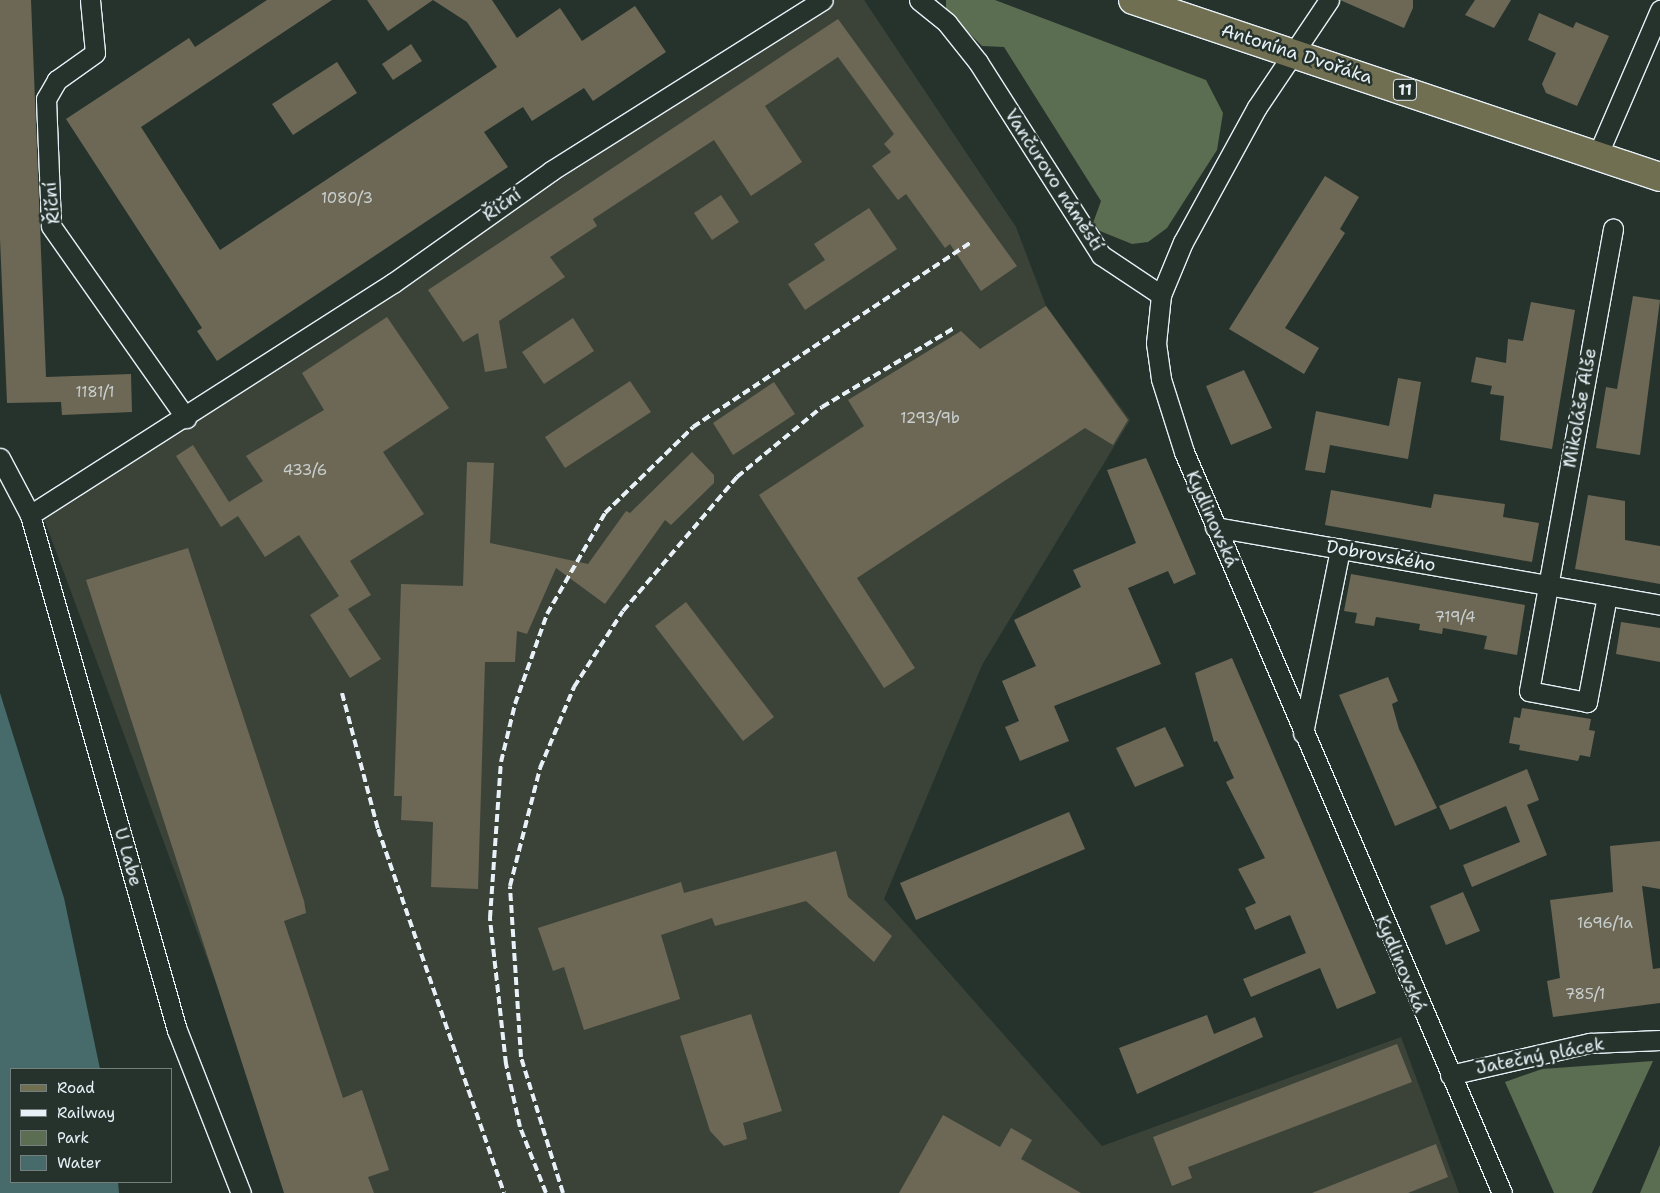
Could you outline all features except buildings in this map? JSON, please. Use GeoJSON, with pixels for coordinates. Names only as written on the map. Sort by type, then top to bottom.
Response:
{"type":"FeatureCollection","features":[{"type":"Feature","properties":{"kind":"main road","name":"Antonína Dvořáka"},"geometry":{"type":"LineString","coordinates":[[1133,0],[1598,154],[1660,177]]}},
{"type":"Feature","properties":{"kind":"street","name":"Říční"},"geometry":{"type":"LineString","coordinates":[[90,0],[95,53],[57,80],[46,99],[51,226],[186,418]]}},
{"type":"Feature","properties":{"kind":"street","name":"Říční"},"geometry":{"type":"LineString","coordinates":[[30,515],[186,418],[393,284],[551,170],[823,0]]}},
{"type":"Feature","properties":{"kind":"street","name":"Vančurovo náměstí"},"geometry":{"type":"LineString","coordinates":[[919,0],[947,23],[978,62],[1101,255],[1161,295]]}},
{"type":"Feature","properties":{"kind":"street"},"geometry":{"type":"LineString","coordinates":[[1161,295],[1183,242],[1245,129],[1329,0]]}},
{"type":"Feature","properties":{"kind":"street"},"geometry":{"type":"LineString","coordinates":[[1598,154],[1660,10]]}},
{"type":"Feature","properties":{"kind":"street","name":"Mikoláše Alše"},"geometry":{"type":"LineString","coordinates":[[1547,586],[1612,229]]}},
{"type":"Feature","properties":{"kind":"street","name":"Kydlinovská"},"geometry":{"type":"LineString","coordinates":[[1161,295],[1156,343],[1161,379],[1184,452],[1214,527],[1502,1193]]}},
{"type":"Feature","properties":{"kind":"street","name":"U Labe"},"geometry":{"type":"LineString","coordinates":[[0,458],[30,515],[177,1030],[241,1193]]}},
{"type":"Feature","properties":{"kind":"street","name":"Dobrovského"},"geometry":{"type":"LineString","coordinates":[[1214,527],[1660,605]]}},
{"type":"Feature","properties":{"kind":"street"},"geometry":{"type":"LineString","coordinates":[[1303,733],[1340,549]]}},
{"type":"Feature","properties":{"kind":"street"},"geometry":{"type":"LineString","coordinates":[[1547,586],[1529,691],[1587,702],[1607,596]]}},
{"type":"Feature","properties":{"kind":"street","name":"Jatečný plácek"},"geometry":{"type":"LineString","coordinates":[[1450,1075],[1590,1043],[1660,1040]]}},
{"type":"Feature","properties":{"kind":"shaded area"},"geometry":{"type":"Polygon","coordinates":[[[833,0],[864,0],[1016,227],[1046,306],[1130,420],[982,665],[884,899],[1102,1146],[1401,1037],[1459,1193],[294,1193],[44,519],[833,0]]]}},
{"type":"Feature","properties":{"kind":"green space"},"geometry":{"type":"Polygon","coordinates":[[[946,0],[995,0],[1206,80],[1223,113],[1217,150],[1167,228],[1148,242],[1132,244],[1100,231],[1093,223],[1101,201],[1004,47],[982,46],[946,10],[946,0]]]}},
{"type":"Feature","properties":{"kind":"green space"},"geometry":{"type":"Polygon","coordinates":[[[1653,1061],[1592,1193],[1554,1193],[1505,1082],[1542,1069],[1653,1061]]]}},
{"type":"Feature","properties":{"kind":"green space"},"geometry":{"type":"Polygon","coordinates":[[[1660,1145],[1660,1193],[1640,1193],[1660,1145]]]}},
{"type":"Feature","properties":{"kind":"water"},"geometry":{"type":"Polygon","coordinates":[[[0,693],[64,898],[100,1068],[10,1068],[10,1183],[118,1183],[119,1193],[0,1193],[0,693]]]}},
{"type":"Feature","properties":{"kind":"railway"},"geometry":{"type":"LineString","coordinates":[[546,1193],[520,1127],[506,1064],[490,918],[501,762],[515,704],[547,614],[605,513],[693,427],[971,242]]}},
{"type":"Feature","properties":{"kind":"railway"},"geometry":{"type":"LineString","coordinates":[[563,1193],[521,1057],[510,886],[540,768],[574,687],[623,611],[737,477],[822,407],[954,328]]}},
{"type":"Feature","properties":{"kind":"railway"},"geometry":{"type":"LineString","coordinates":[[342,693],[378,829],[504,1193]]}}]}
